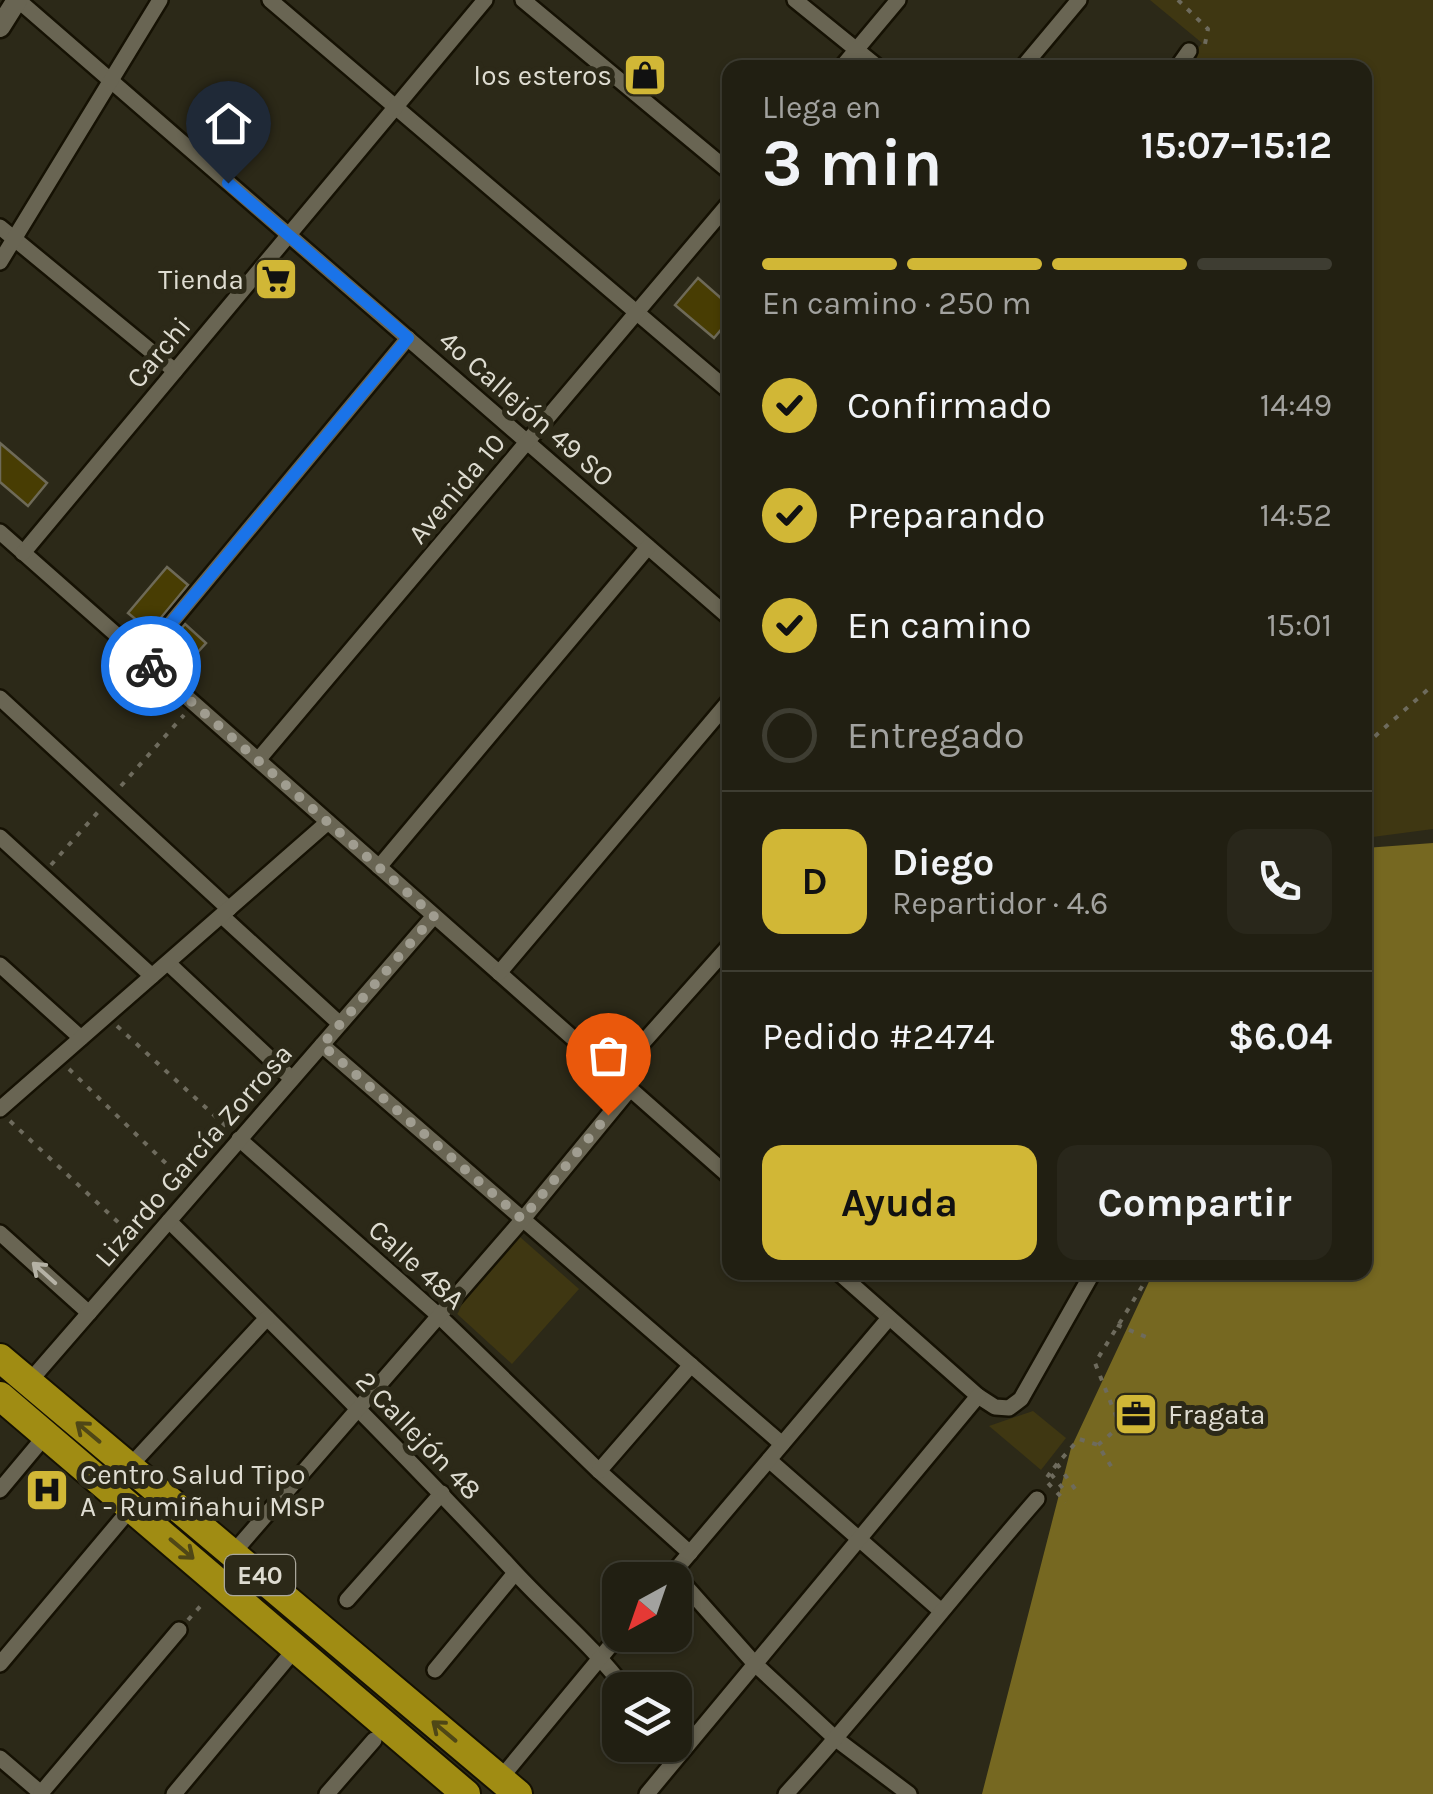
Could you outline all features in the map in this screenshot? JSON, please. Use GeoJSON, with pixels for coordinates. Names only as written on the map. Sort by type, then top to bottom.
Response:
{"type":"FeatureCollection","features":[{"type":"Feature","properties":{"kind":"highway","name":"E40"},"geometry":{"type":"LineString","coordinates":[[0,1358],[509,1786]]}},
{"type":"Feature","properties":{"kind":"highway","name":"E40"},"geometry":{"type":"LineString","coordinates":[[0,1396],[466,1794]]}},
{"type":"Feature","properties":{"kind":"street"},"geometry":{"type":"LineString","coordinates":[[0,26],[18,0]]}},
{"type":"Feature","properties":{"kind":"street","name":"4º Callejón 49 SO"},"geometry":{"type":"LineString","coordinates":[[18,0],[722,611]]}},
{"type":"Feature","properties":{"kind":"street"},"geometry":{"type":"LineString","coordinates":[[0,262],[160,0]]}},
{"type":"Feature","properties":{"kind":"street"},"geometry":{"type":"LineString","coordinates":[[270,0],[722,385]]}},
{"type":"Feature","properties":{"kind":"street","name":"Carchi"},"geometry":{"type":"LineString","coordinates":[[23,553],[485,0]]}},
{"type":"Feature","properties":{"kind":"street"},"geometry":{"type":"LineString","coordinates":[[524,0],[722,165]]}},
{"type":"Feature","properties":{"kind":"street"},"geometry":{"type":"LineString","coordinates":[[795,0],[868,60]]}},
{"type":"Feature","properties":{"kind":"street"},"geometry":{"type":"LineString","coordinates":[[848,60],[898,0]]}},
{"type":"Feature","properties":{"kind":"street"},"geometry":{"type":"LineString","coordinates":[[1029,60],[1079,0]]}},
{"type":"Feature","properties":{"kind":"street"},"geometry":{"type":"LineString","coordinates":[[1190,60],[1194,58]]}},
{"type":"Feature","properties":{"kind":"street","name":"Avenida 10"},"geometry":{"type":"LineString","coordinates":[[258,760],[722,212]]}},
{"type":"Feature","properties":{"kind":"street"},"geometry":{"type":"LineString","coordinates":[[0,228],[175,371]]}},
{"type":"Feature","properties":{"kind":"street"},"geometry":{"type":"LineString","coordinates":[[142,658],[408,338]]}},
{"type":"Feature","properties":{"kind":"street"},"geometry":{"type":"LineString","coordinates":[[0,532],[722,1170]]}},
{"type":"Feature","properties":{"kind":"street"},"geometry":{"type":"LineString","coordinates":[[379,867],[648,547]]}},
{"type":"Feature","properties":{"kind":"street"},"geometry":{"type":"LineString","coordinates":[[0,698],[340,1024]]}},
{"type":"Feature","properties":{"kind":"street"},"geometry":{"type":"LineString","coordinates":[[499,973],[722,709]]}},
{"type":"Feature","properties":{"kind":"street"},"geometry":{"type":"LineString","coordinates":[[3,1103],[328,822]]}},
{"type":"Feature","properties":{"kind":"street"},"geometry":{"type":"LineString","coordinates":[[0,836],[152,976]]}},
{"type":"Feature","properties":{"kind":"street","name":"Lizardo García Zorrosa"},"geometry":{"type":"LineString","coordinates":[[29,1382],[434,916]]}},
{"type":"Feature","properties":{"kind":"street"},"geometry":{"type":"LineString","coordinates":[[614,1075],[722,954]]}},
{"type":"Feature","properties":{"kind":"street"},"geometry":{"type":"LineString","coordinates":[[168,962],[292,1080]]}},
{"type":"Feature","properties":{"kind":"street"},"geometry":{"type":"LineString","coordinates":[[0,965],[81,1038]]}},
{"type":"Feature","properties":{"kind":"street"},"geometry":{"type":"LineString","coordinates":[[322,1045],[782,1444]]}},
{"type":"Feature","properties":{"kind":"street"},"geometry":{"type":"LineString","coordinates":[[233,1552],[630,1089]]}},
{"type":"Feature","properties":{"kind":"street","name":"Calle 48A"},"geometry":{"type":"LineString","coordinates":[[240,1139],[438,1315],[690,1553]]}},
{"type":"Feature","properties":{"kind":"street","name":"2 Callejón 48"},"geometry":{"type":"LineString","coordinates":[[169,1220],[358,1406],[613,1672]]}},
{"type":"Feature","properties":{"kind":"street"},"geometry":{"type":"LineString","coordinates":[[0,1233],[89,1313]]}},
{"type":"Feature","properties":{"kind":"street"},"geometry":{"type":"LineString","coordinates":[[847,1280],[994,1408],[1010,1408],[1021,1399],[1088,1280]]}},
{"type":"Feature","properties":{"kind":"street"},"geometry":{"type":"LineString","coordinates":[[854,1286],[859,1280]]}},
{"type":"Feature","properties":{"kind":"street"},"geometry":{"type":"LineString","coordinates":[[129,1467],[267,1318]]}},
{"type":"Feature","properties":{"kind":"street"},"geometry":{"type":"LineString","coordinates":[[682,1562],[889,1318]]}},
{"type":"Feature","properties":{"kind":"street"},"geometry":{"type":"LineString","coordinates":[[600,1471],[690,1365]]}},
{"type":"Feature","properties":{"kind":"street"},"geometry":{"type":"LineString","coordinates":[[692,1730],[755,1664],[978,1396]]}},
{"type":"Feature","properties":{"kind":"street"},"geometry":{"type":"LineString","coordinates":[[0,1490],[46,1435]]}},
{"type":"Feature","properties":{"kind":"street"},"geometry":{"type":"LineString","coordinates":[[769,1460],[940,1610]]}},
{"type":"Feature","properties":{"kind":"street"},"geometry":{"type":"LineString","coordinates":[[347,1600],[442,1493]]}},
{"type":"Feature","properties":{"kind":"street"},"geometry":{"type":"LineString","coordinates":[[786,1794],[1037,1500]]}},
{"type":"Feature","properties":{"kind":"street"},"geometry":{"type":"LineString","coordinates":[[0,1664],[132,1507]]}},
{"type":"Feature","properties":{"kind":"street"},"geometry":{"type":"LineString","coordinates":[[435,1670],[515,1573]]}},
{"type":"Feature","properties":{"kind":"street"},"geometry":{"type":"LineString","coordinates":[[692,1599],[755,1664],[888,1788],[909,1794]]}},
{"type":"Feature","properties":{"kind":"street"},"geometry":{"type":"LineString","coordinates":[[0,1758],[42,1794],[179,1630]]}},
{"type":"Feature","properties":{"kind":"street"},"geometry":{"type":"LineString","coordinates":[[174,1794],[296,1648]]}},
{"type":"Feature","properties":{"kind":"street"},"geometry":{"type":"LineString","coordinates":[[509,1786],[604,1652]]}},
{"type":"Feature","properties":{"kind":"street"},"geometry":{"type":"LineString","coordinates":[[327,1794],[374,1740]]}},
{"type":"Feature","properties":{"kind":"street"},"geometry":{"type":"LineString","coordinates":[[647,1794],[665,1762]]}},
{"type":"Feature","properties":{"kind":"path"},"geometry":{"type":"LineString","coordinates":[[1178,0],[1208,29],[1194,58]]}},
{"type":"Feature","properties":{"kind":"path"},"geometry":{"type":"LineString","coordinates":[[1372,739],[1433,686]]}},
{"type":"Feature","properties":{"kind":"path"},"geometry":{"type":"LineString","coordinates":[[106,1016],[240,1139]]}},
{"type":"Feature","properties":{"kind":"path"},"geometry":{"type":"LineString","coordinates":[[58,1058],[194,1192]]}},
{"type":"Feature","properties":{"kind":"path"},"geometry":{"type":"LineString","coordinates":[[3,1103],[145,1248]]}},
{"type":"Feature","properties":{"kind":"path"},"geometry":{"type":"LineString","coordinates":[[1098,1446],[1120,1426],[1095,1363],[1147,1280]]}},
{"type":"Feature","properties":{"kind":"path"},"geometry":{"type":"LineString","coordinates":[[1117,1326],[1151,1339]]}},
{"type":"Feature","properties":{"kind":"path"},"geometry":{"type":"LineString","coordinates":[[1066,1502],[1045,1480],[1079,1439],[1098,1446],[1114,1471]]}},
{"type":"Feature","properties":{"kind":"path"},"geometry":{"type":"LineString","coordinates":[[1057,1464],[1075,1489]]}},
{"type":"Feature","properties":{"kind":"path"},"geometry":{"type":"LineString","coordinates":[[1050,1473],[1066,1492]]}},
{"type":"Feature","properties":{"kind":"path"},"geometry":{"type":"LineString","coordinates":[[179,1630],[221,1582]]}},
{"type":"Feature","properties":{"kind":"shaded area"},"geometry":{"type":"Polygon","coordinates":[[[1150,0],[1433,0],[1433,829],[1372,837],[1372,60],[1189,60],[1202,43],[1150,0]]]}},
{"type":"Feature","properties":{"kind":"shaded area"},"geometry":{"type":"Polygon","coordinates":[[[1433,843],[1433,1794],[982,1794],[1071,1448],[1150,1280],[1372,1280],[1372,847],[1433,843]]]}},
{"type":"Feature","properties":{"kind":"shaded area"},"geometry":{"type":"Polygon","coordinates":[[[520,1237],[579,1289],[512,1364],[455,1312],[520,1237]]]}},
{"type":"Feature","properties":{"kind":"shaded area"},"geometry":{"type":"Polygon","coordinates":[[[1033,1411],[1066,1438],[1041,1470],[989,1426],[1033,1411]]]}},
{"type":"Feature","properties":{"kind":"building"},"geometry":{"type":"Polygon","coordinates":[[[698,278],[722,299],[722,328],[714,338],[675,305],[698,278]]]}},
{"type":"Feature","properties":{"kind":"building"},"geometry":{"type":"Polygon","coordinates":[[[0,443],[47,483],[28,506],[0,482],[0,443]]]}},
{"type":"Feature","properties":{"kind":"building"},"geometry":{"type":"Polygon","coordinates":[[[167,567],[188,585],[150,631],[128,613],[167,567]]]}},
{"type":"Feature","properties":{"kind":"building"},"geometry":{"type":"Polygon","coordinates":[[[185,624],[206,643],[186,665],[166,648],[185,624]]]}},
{"type":"Feature","properties":{"kind":"way so far"},"geometry":{"type":"LineString","coordinates":[[151,666],[434,916],[322,1045],[522,1219],[608,1115]]}},
{"type":"Feature","properties":{"kind":"place","name":"los esteros"},"geometry":{"type":"Point","coordinates":[645,75]}},
{"type":"Feature","properties":{"kind":"place","name":"Tienda"},"geometry":{"type":"Point","coordinates":[276,279]}},
{"type":"Feature","properties":{"kind":"place","name":"Fragata"},"geometry":{"type":"Point","coordinates":[1136,1414]}},
{"type":"Feature","properties":{"kind":"place","name":"Centro Salud Tipo A - Rumiñahui MSP"},"geometry":{"type":"Point","coordinates":[47,1490]}},
{"type":"Feature","properties":{"kind":"route"},"geometry":{"type":"LineString","coordinates":[[151,666],[142,658],[408,338],[228,183]]}}]}
